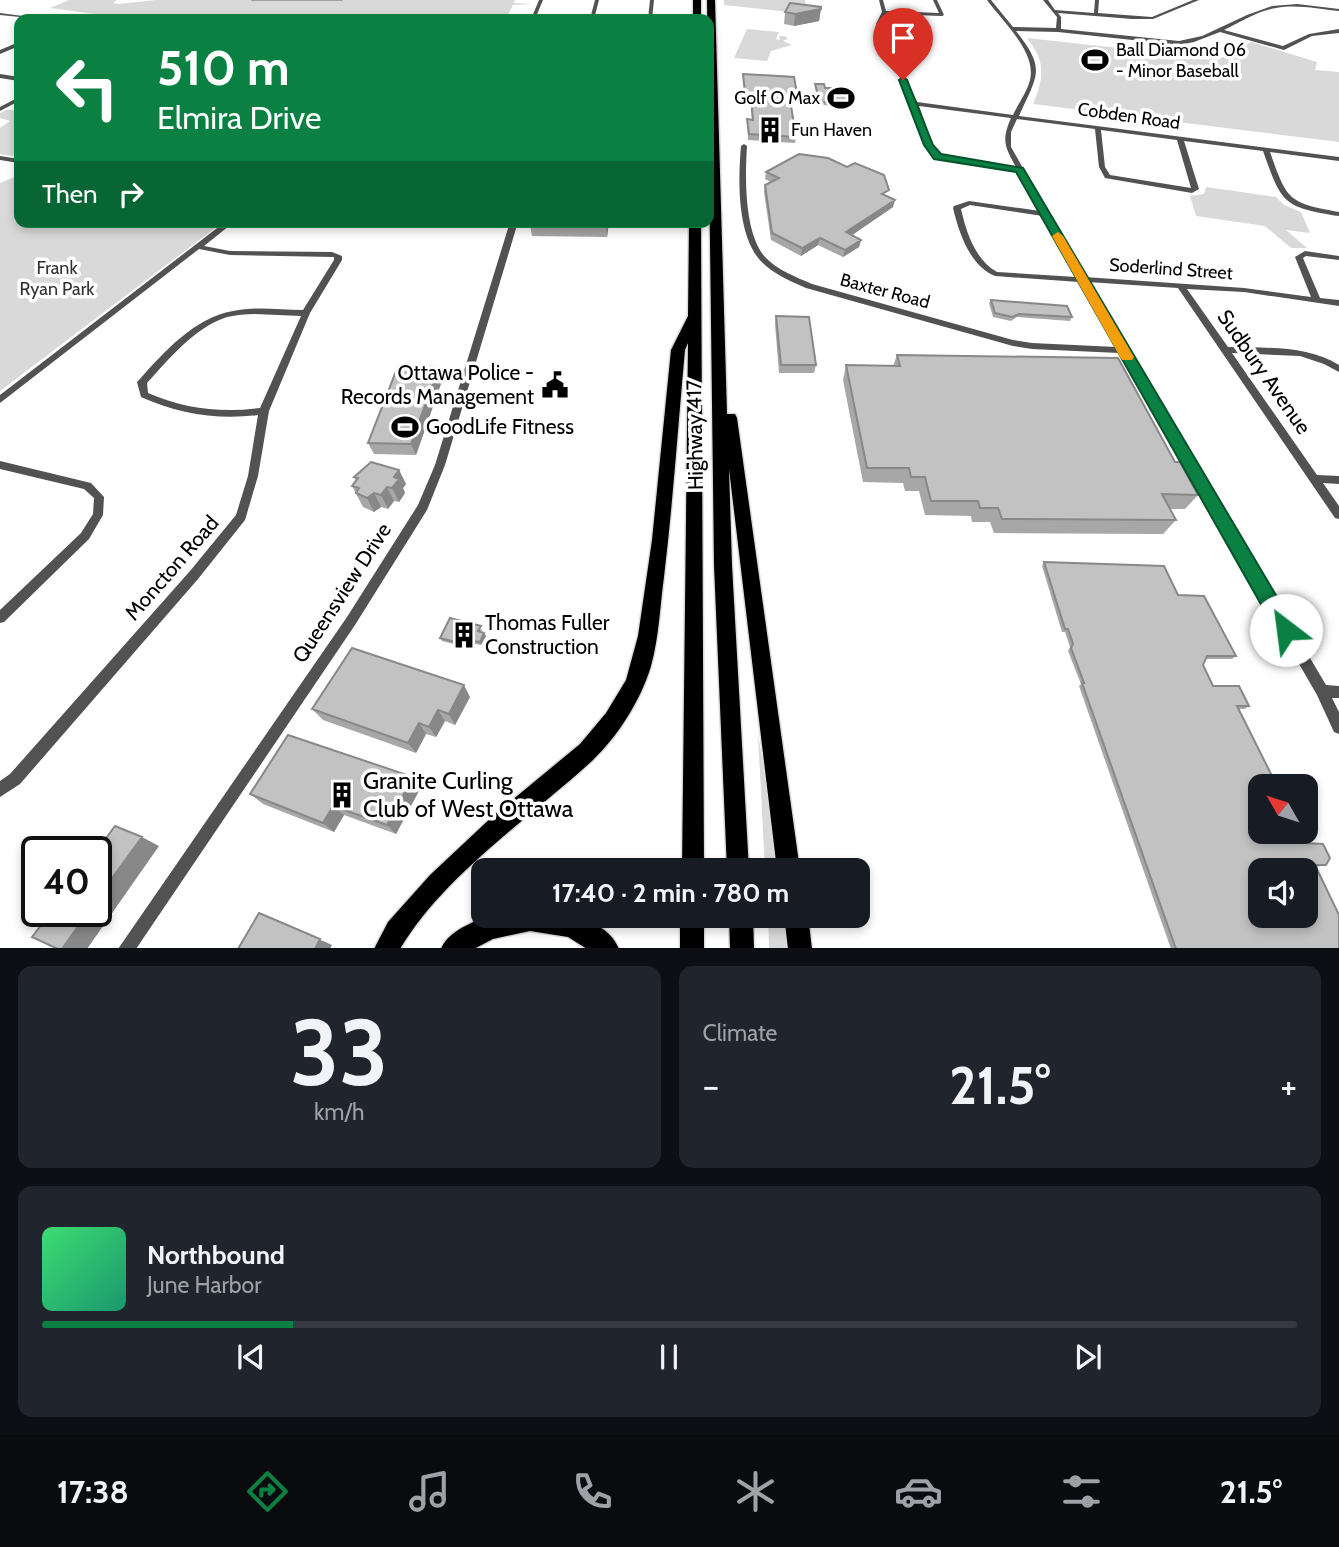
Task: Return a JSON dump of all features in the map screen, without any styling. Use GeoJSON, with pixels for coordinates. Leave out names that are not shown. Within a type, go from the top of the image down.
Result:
{"type":"FeatureCollection","features":[{"type":"Feature","properties":{"kind":"highway","name":"Highway 417"},"geometry":{"type":"LineString","coordinates":[[714,114],[723,565],[737,858]]}},
{"type":"Feature","properties":{"kind":"highway"},"geometry":{"type":"LineString","coordinates":[[693,858],[695,228]]}},
{"type":"Feature","properties":{"kind":"highway"},"geometry":{"type":"LineString","coordinates":[[386,948],[438,883],[510,816],[587,751],[613,720],[633,686],[641,666],[647,636],[660,540],[678,350],[695,315]]}},
{"type":"Feature","properties":{"kind":"highway"},"geometry":{"type":"LineString","coordinates":[[720,341],[787,858]]}},
{"type":"Feature","properties":{"kind":"highway"},"geometry":{"type":"LineString","coordinates":[[453,948],[466,938],[505,922],[547,920],[573,926],[607,948]]}},
{"type":"Feature","properties":{"kind":"highway"},"geometry":{"type":"LineString","coordinates":[[692,928],[692,948]]}},
{"type":"Feature","properties":{"kind":"highway"},"geometry":{"type":"LineString","coordinates":[[741,928],[742,948]]}},
{"type":"Feature","properties":{"kind":"highway"},"geometry":{"type":"LineString","coordinates":[[798,928],[800,948]]}},
{"type":"Feature","properties":{"kind":"street"},"geometry":{"type":"LineString","coordinates":[[881,0],[884,12],[879,24],[883,36],[915,104],[929,145],[938,157],[1020,170]]}},
{"type":"Feature","properties":{"kind":"street"},"geometry":{"type":"LineString","coordinates":[[884,12],[942,15],[935,0]]}},
{"type":"Feature","properties":{"kind":"street"},"geometry":{"type":"LineString","coordinates":[[989,0],[1029,51],[1033,63],[1033,80],[1006,139],[1020,170],[1322,691],[1339,727]]}},
{"type":"Feature","properties":{"kind":"street"},"geometry":{"type":"LineString","coordinates":[[1045,0],[1059,17],[1058,30]]}},
{"type":"Feature","properties":{"kind":"street"},"geometry":{"type":"LineString","coordinates":[[1096,14],[1097,0]]}},
{"type":"Feature","properties":{"kind":"street"},"geometry":{"type":"LineString","coordinates":[[1055,10],[1153,18],[1197,0]]}},
{"type":"Feature","properties":{"kind":"street"},"geometry":{"type":"LineString","coordinates":[[1322,0],[1331,9]]}},
{"type":"Feature","properties":{"kind":"street"},"geometry":{"type":"LineString","coordinates":[[1176,3],[1184,5]]}},
{"type":"Feature","properties":{"kind":"street"},"geometry":{"type":"LineString","coordinates":[[1012,29],[1058,30],[1179,43],[1199,41],[1271,7],[1339,10]]}},
{"type":"Feature","properties":{"kind":"street"},"geometry":{"type":"LineString","coordinates":[[1221,31],[1284,48],[1311,35],[1339,31]]}},
{"type":"Feature","properties":{"kind":"street","name":"Cobden Road"},"geometry":{"type":"LineString","coordinates":[[915,104],[1339,159]]}},
{"type":"Feature","properties":{"kind":"street"},"geometry":{"type":"LineString","coordinates":[[1098,128],[1102,167],[1107,177],[1192,191],[1195,189],[1194,181],[1180,139]]}},
{"type":"Feature","properties":{"kind":"street","name":"Baxter Road"},"geometry":{"type":"LineString","coordinates":[[744,146],[741,171],[748,235],[764,261],[788,277],[814,287],[1013,343],[1041,347],[1123,350]]}},
{"type":"Feature","properties":{"kind":"street"},"geometry":{"type":"LineString","coordinates":[[1266,150],[1282,194],[1308,209],[1339,214]]}},
{"type":"Feature","properties":{"kind":"street","name":"Soderlind Street"},"geometry":{"type":"LineString","coordinates":[[1045,214],[969,203],[957,208],[983,268],[1001,274],[1244,290],[1339,303]]}},
{"type":"Feature","properties":{"kind":"street"},"geometry":{"type":"LineString","coordinates":[[0,400],[223,228]]}},
{"type":"Feature","properties":{"kind":"street","name":"Queensview Drive"},"geometry":{"type":"LineString","coordinates":[[125,948],[351,621],[423,506],[440,465],[512,228]]}},
{"type":"Feature","properties":{"kind":"street","name":"Moncton Road"},"geometry":{"type":"LineString","coordinates":[[0,790],[15,779],[194,575],[241,517],[253,476],[264,411],[306,313],[338,256],[230,253],[199,247]]}},
{"type":"Feature","properties":{"kind":"street"},"geometry":{"type":"LineString","coordinates":[[1316,299],[1299,257],[1305,253],[1339,258]]}},
{"type":"Feature","properties":{"kind":"street","name":"Sudbury Avenue"},"geometry":{"type":"LineString","coordinates":[[1181,286],[1339,515]]}},
{"type":"Feature","properties":{"kind":"street"},"geometry":{"type":"LineString","coordinates":[[264,411],[235,415],[186,408],[144,395],[142,382],[205,324],[223,315],[245,312],[306,313]]}},
{"type":"Feature","properties":{"kind":"street"},"geometry":{"type":"LineString","coordinates":[[1226,350],[1307,354],[1330,362],[1339,369]]}},
{"type":"Feature","properties":{"kind":"street"},"geometry":{"type":"LineString","coordinates":[[0,465],[87,486],[99,497],[98,515],[85,536],[0,618]]}},
{"type":"Feature","properties":{"kind":"street"},"geometry":{"type":"LineString","coordinates":[[1315,479],[1339,480]]}},
{"type":"Feature","properties":{"kind":"street"},"geometry":{"type":"LineString","coordinates":[[1322,691],[1339,692]]}},
{"type":"Feature","properties":{"kind":"green space"},"geometry":{"type":"Polygon","coordinates":[[[69,0],[117,0],[113,3],[118,4],[156,0],[515,0],[514,3],[533,4],[513,5],[508,14],[95,14],[50,8],[69,0]]]}},
{"type":"Feature","properties":{"kind":"green space"},"geometry":{"type":"Polygon","coordinates":[[[724,0],[805,0],[807,14],[724,5],[724,0]]]}},
{"type":"Feature","properties":{"kind":"green space"},"geometry":{"type":"Polygon","coordinates":[[[747,29],[779,32],[776,39],[780,40],[779,36],[785,36],[788,39],[783,41],[792,45],[771,51],[767,61],[734,58],[747,29]]]}},
{"type":"Feature","properties":{"kind":"green space"},"geometry":{"type":"Polygon","coordinates":[[[1027,38],[1219,59],[1251,42],[1317,62],[1315,70],[1339,72],[1339,142],[1033,104],[1041,70],[1038,54],[1027,38]]]}},
{"type":"Feature","properties":{"kind":"green space"},"geometry":{"type":"Polygon","coordinates":[[[14,110],[14,156],[0,154],[0,128],[10,121],[0,118],[0,113],[14,110]]]}},
{"type":"Feature","properties":{"kind":"green space","name":"Frank Ryan Park"},"geometry":{"type":"Polygon","coordinates":[[[14,177],[14,228],[215,228],[0,391],[0,183],[14,177]]]}},
{"type":"Feature","properties":{"kind":"green space"},"geometry":{"type":"Polygon","coordinates":[[[1206,187],[1276,197],[1284,205],[1301,212],[1310,233],[1286,230],[1307,248],[1291,248],[1265,226],[1196,216],[1190,196],[1204,194],[1206,187]]]}},
{"type":"Feature","properties":{"kind":"green space"},"geometry":{"type":"Polygon","coordinates":[[[758,734],[779,858],[764,858],[758,734]]]}},
{"type":"Feature","properties":{"kind":"green space"},"geometry":{"type":"Polygon","coordinates":[[[768,928],[787,928],[790,948],[769,948],[768,928]]]}},
{"type":"Feature","properties":{"kind":"building"},"geometry":{"type":"Polygon","coordinates":[[[790,3],[821,9],[795,14],[785,12],[790,3]]]}},
{"type":"Feature","properties":{"kind":"building"},"geometry":{"type":"Polygon","coordinates":[[[743,74],[794,77],[797,93],[789,93],[796,137],[749,134],[747,119],[753,120],[752,109],[750,93],[745,93],[743,74]]]}},
{"type":"Feature","properties":{"kind":"building"},"geometry":{"type":"Polygon","coordinates":[[[815,84],[824,84],[825,88],[846,88],[851,103],[820,102],[815,84]]]}},
{"type":"Feature","properties":{"kind":"building"},"geometry":{"type":"Polygon","coordinates":[[[799,154],[828,158],[847,167],[855,163],[884,175],[889,190],[882,194],[895,200],[846,232],[861,240],[845,250],[820,238],[802,248],[772,233],[765,185],[779,178],[766,172],[799,154]]]}},
{"type":"Feature","properties":{"kind":"building"},"geometry":{"type":"Polygon","coordinates":[[[991,300],[1067,306],[1072,317],[1019,314],[1012,317],[995,313],[991,300]]]}},
{"type":"Feature","properties":{"kind":"building"},"geometry":{"type":"Polygon","coordinates":[[[776,316],[809,317],[816,365],[781,365],[776,316]]]}},
{"type":"Feature","properties":{"kind":"building"},"geometry":{"type":"Polygon","coordinates":[[[897,355],[1118,358],[1175,462],[1180,462],[1198,495],[1162,494],[1176,520],[1002,519],[998,508],[980,508],[978,501],[931,501],[925,477],[911,477],[909,468],[867,468],[846,365],[900,366],[897,355]]]}},
{"type":"Feature","properties":{"kind":"building","name":"GoodLife Fitness"},"geometry":{"type":"Polygon","coordinates":[[[398,366],[439,367],[411,444],[368,443],[398,366]]]}},
{"type":"Feature","properties":{"kind":"building"},"geometry":{"type":"Polygon","coordinates":[[[371,462],[399,470],[394,477],[399,479],[381,495],[374,493],[367,498],[356,493],[359,488],[352,486],[358,478],[354,477],[371,462]]]}},
{"type":"Feature","properties":{"kind":"building"},"geometry":{"type":"Polygon","coordinates":[[[1044,562],[1164,566],[1178,595],[1204,596],[1236,656],[1207,656],[1203,665],[1213,686],[1239,686],[1249,706],[1237,706],[1271,774],[1248,774],[1248,844],[1323,844],[1330,858],[1326,865],[1318,865],[1318,858],[1248,858],[1248,928],[1318,928],[1318,871],[1339,915],[1339,948],[1176,948],[1082,683],[1071,648],[1073,644],[1068,629],[1065,629],[1044,562]]]}},
{"type":"Feature","properties":{"kind":"building","name":"Thomas Fuller Construction"},"geometry":{"type":"Polygon","coordinates":[[[450,618],[481,626],[478,631],[484,633],[480,642],[473,641],[471,646],[440,638],[450,618]]]}},
{"type":"Feature","properties":{"kind":"building"},"geometry":{"type":"Polygon","coordinates":[[[352,648],[464,685],[449,714],[438,710],[429,727],[419,723],[408,743],[312,709],[352,648]]]}},
{"type":"Feature","properties":{"kind":"building","name":"Granite Curling Club of West Ottawa"},"geometry":{"type":"Polygon","coordinates":[[[288,735],[413,777],[387,825],[333,806],[323,823],[250,794],[288,735]]]}},
{"type":"Feature","properties":{"kind":"building"},"geometry":{"type":"Polygon","coordinates":[[[115,826],[142,837],[112,878],[112,836],[108,836],[115,826]]]}},
{"type":"Feature","properties":{"kind":"building"},"geometry":{"type":"Polygon","coordinates":[[[259,913],[320,939],[316,948],[239,948],[259,913]]]}},
{"type":"Feature","properties":{"kind":"building"},"geometry":{"type":"Polygon","coordinates":[[[40,927],[77,927],[63,948],[56,948],[32,937],[40,927]]]}},
{"type":"Feature","properties":{"kind":"waterway"},"geometry":{"type":"LineString","coordinates":[[252,0],[342,0]]}},
{"type":"Feature","properties":{"kind":"slow traffic"},"geometry":{"type":"LineString","coordinates":[[1058,236],[1127,357]]}},
{"type":"Feature","properties":{"kind":"place","name":"Ball Diamond 06 - Minor Baseball"},"geometry":{"type":"Point","coordinates":[1095,60]}},
{"type":"Feature","properties":{"kind":"place","name":"Golf O Max"},"geometry":{"type":"Point","coordinates":[841,98]}},
{"type":"Feature","properties":{"kind":"place","name":"Fun Haven"},"geometry":{"type":"Point","coordinates":[770,130]}},
{"type":"Feature","properties":{"kind":"place","name":"Ottawa Police - Records Management"},"geometry":{"type":"Point","coordinates":[555,385]}},
{"type":"Feature","properties":{"kind":"place","name":"GoodLife Fitness"},"geometry":{"type":"Point","coordinates":[405,427]}},
{"type":"Feature","properties":{"kind":"place","name":"Thomas Fuller Construction"},"geometry":{"type":"Point","coordinates":[464,635]}},
{"type":"Feature","properties":{"kind":"place","name":"Granite Curling Club of West Ottawa"},"geometry":{"type":"Point","coordinates":[342,795]}},
{"type":"Feature","properties":{"kind":"route"},"geometry":{"type":"LineString","coordinates":[[903,80],[915,104],[932,152],[938,157],[1020,170],[1286,630]]}}]}
